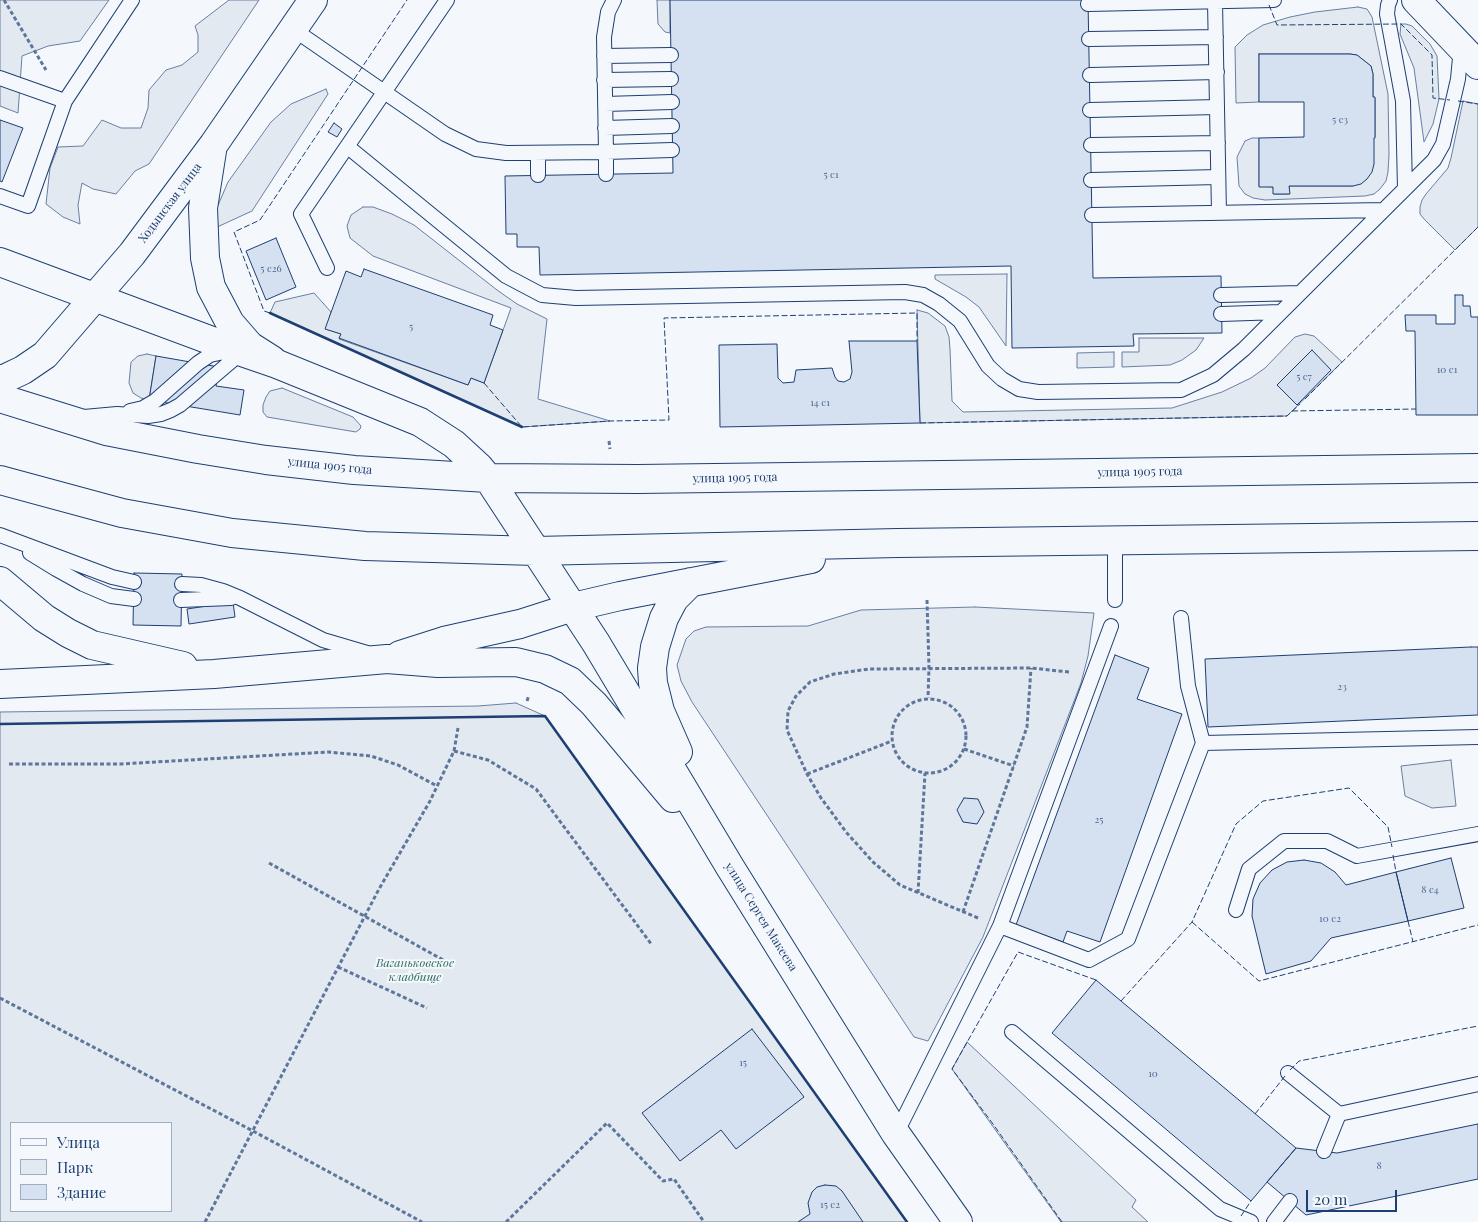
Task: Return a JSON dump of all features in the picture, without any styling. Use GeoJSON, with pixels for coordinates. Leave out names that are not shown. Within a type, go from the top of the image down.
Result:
{"type":"FeatureCollection","features":[{"type":"Feature","properties":{"kind":"main road","name":"Ходынская улица"},"geometry":{"type":"LineString","coordinates":[[0,379],[23,370],[45,355],[132,254],[214,144],[313,0]]}},
{"type":"Feature","properties":{"kind":"main road"},"geometry":{"type":"LineString","coordinates":[[1416,0],[1470,56]]}},
{"type":"Feature","properties":{"kind":"main road"},"geometry":{"type":"LineString","coordinates":[[214,144],[203,208],[205,258],[212,287],[230,323],[250,346],[277,364]]}},
{"type":"Feature","properties":{"kind":"main road"},"geometry":{"type":"LineString","coordinates":[[0,262],[277,364]]}},
{"type":"Feature","properties":{"kind":"main road","name":"улица Сергея Макеева"},"geometry":{"type":"LineString","coordinates":[[277,364],[420,422],[454,444],[488,478],[573,607],[730,867],[896,1134],[958,1222]]}},
{"type":"Feature","properties":{"kind":"main road","name":"улица 1905 года"},"geometry":{"type":"LineString","coordinates":[[0,398],[106,431],[198,449],[266,460],[354,470],[488,478],[638,479],[1478,468]]}},
{"type":"Feature","properties":{"kind":"main road"},"geometry":{"type":"LineString","coordinates":[[0,480],[122,513],[232,533],[365,546],[535,551],[1478,536]]}},
{"type":"Feature","properties":{"kind":"main road"},"geometry":{"type":"LineString","coordinates":[[387,659],[444,641],[520,624],[573,607],[620,596],[756,569],[898,544]]}},
{"type":"Feature","properties":{"kind":"main road"},"geometry":{"type":"LineString","coordinates":[[0,581],[44,618],[92,645],[214,674]]}},
{"type":"Feature","properties":{"kind":"main road"},"geometry":{"type":"LineString","coordinates":[[691,582],[674,599],[664,618],[655,647],[652,668],[653,683],[660,711],[730,867]]}},
{"type":"Feature","properties":{"kind":"main road"},"geometry":{"type":"LineString","coordinates":[[0,684],[214,674],[387,659],[438,663],[516,662],[546,670],[570,681],[594,704],[730,867]]}},
{"type":"Feature","properties":{"kind":"lane"},"geometry":{"type":"LineString","coordinates":[[0,196],[28,206],[65,101],[132,0]]}},
{"type":"Feature","properties":{"kind":"lane"},"geometry":{"type":"LineString","coordinates":[[327,268],[301,214],[447,0]]}},
{"type":"Feature","properties":{"kind":"lane"},"geometry":{"type":"LineString","coordinates":[[606,174],[604,37],[608,12],[614,0]]}},
{"type":"Feature","properties":{"kind":"lane"},"geometry":{"type":"LineString","coordinates":[[1088,4],[1274,0]]}},
{"type":"Feature","properties":{"kind":"lane"},"geometry":{"type":"LineString","coordinates":[[1390,0],[1387,14],[1403,101],[1405,189]]}},
{"type":"Feature","properties":{"kind":"lane"},"geometry":{"type":"LineString","coordinates":[[1215,2],[1219,213]]}},
{"type":"Feature","properties":{"kind":"lane"},"geometry":{"type":"LineString","coordinates":[[293,29],[445,134],[476,149],[506,153],[672,150]]}},
{"type":"Feature","properties":{"kind":"lane"},"geometry":{"type":"LineString","coordinates":[[1089,39],[1216,37]]}},
{"type":"Feature","properties":{"kind":"lane"},"geometry":{"type":"LineString","coordinates":[[604,56],[671,55]]}},
{"type":"Feature","properties":{"kind":"lane"},"geometry":{"type":"LineString","coordinates":[[348,147],[506,276],[542,295],[576,298],[905,292],[924,295],[940,304],[960,321],[988,366],[1002,379],[1019,388],[1038,392],[1182,390],[1213,375],[1244,349],[1434,160],[1443,144],[1458,79],[1470,56]]}},
{"type":"Feature","properties":{"kind":"lane"},"geometry":{"type":"LineString","coordinates":[[1090,75],[1217,72]]}},
{"type":"Feature","properties":{"kind":"lane"},"geometry":{"type":"LineString","coordinates":[[0,78],[65,101]]}},
{"type":"Feature","properties":{"kind":"lane"},"geometry":{"type":"LineString","coordinates":[[604,80],[671,79]]}},
{"type":"Feature","properties":{"kind":"lane"},"geometry":{"type":"LineString","coordinates":[[605,104],[672,102]]}},
{"type":"Feature","properties":{"kind":"lane"},"geometry":{"type":"LineString","coordinates":[[1090,110],[1217,107]]}},
{"type":"Feature","properties":{"kind":"lane"},"geometry":{"type":"LineString","coordinates":[[605,128],[672,126]]}},
{"type":"Feature","properties":{"kind":"lane"},"geometry":{"type":"LineString","coordinates":[[1091,145],[1218,143]]}},
{"type":"Feature","properties":{"kind":"lane"},"geometry":{"type":"LineString","coordinates":[[538,153],[538,175]]}},
{"type":"Feature","properties":{"kind":"lane"},"geometry":{"type":"LineString","coordinates":[[1091,180],[1218,178]]}},
{"type":"Feature","properties":{"kind":"lane"},"geometry":{"type":"LineString","coordinates":[[1092,215],[1383,210]]}},
{"type":"Feature","properties":{"kind":"lane"},"geometry":{"type":"LineString","coordinates":[[1221,295],[1300,293]]}},
{"type":"Feature","properties":{"kind":"lane"},"geometry":{"type":"LineString","coordinates":[[1221,314],[1280,312]]}},
{"type":"Feature","properties":{"kind":"lane"},"geometry":{"type":"LineString","coordinates":[[63,419],[117,414],[143,408],[155,401],[198,363],[210,356],[226,351],[242,352]]}},
{"type":"Feature","properties":{"kind":"lane"},"geometry":{"type":"LineString","coordinates":[[117,414],[148,416],[172,410],[242,352]]}},
{"type":"Feature","properties":{"kind":"lane"},"geometry":{"type":"LineString","coordinates":[[0,535],[112,577],[134,582]]}},
{"type":"Feature","properties":{"kind":"lane"},"geometry":{"type":"LineString","coordinates":[[13,541],[82,584],[111,596],[134,600]]}},
{"type":"Feature","properties":{"kind":"lane"},"geometry":{"type":"LineString","coordinates":[[1115,542],[1115,600]]}},
{"type":"Feature","properties":{"kind":"lane"},"geometry":{"type":"LineString","coordinates":[[182,584],[200,586],[240,598],[323,640],[387,659]]}},
{"type":"Feature","properties":{"kind":"lane"},"geometry":{"type":"LineString","coordinates":[[181,600],[240,598]]}},
{"type":"Feature","properties":{"kind":"lane"},"geometry":{"type":"LineString","coordinates":[[1000,926],[1090,960],[1128,939],[1204,743],[1188,686],[1181,618]]}},
{"type":"Feature","properties":{"kind":"lane"},"geometry":{"type":"LineString","coordinates":[[896,1134],[1000,926],[1111,626]]}},
{"type":"Feature","properties":{"kind":"lane"},"geometry":{"type":"LineString","coordinates":[[1204,743],[1478,737]]}},
{"type":"Feature","properties":{"kind":"lane"},"geometry":{"type":"LineString","coordinates":[[1236,910],[1249,869],[1284,840],[1327,841],[1357,856],[1478,834]]}},
{"type":"Feature","properties":{"kind":"lane"},"geometry":{"type":"LineString","coordinates":[[1012,1032],[1220,1209],[1251,1222]]}},
{"type":"Feature","properties":{"kind":"lane"},"geometry":{"type":"LineString","coordinates":[[1288,1073],[1339,1114]]}},
{"type":"Feature","properties":{"kind":"lane"},"geometry":{"type":"LineString","coordinates":[[1339,1114],[1478,1084]]}},
{"type":"Feature","properties":{"kind":"lane"},"geometry":{"type":"LineString","coordinates":[[1324,1151],[1339,1114]]}},
{"type":"Feature","properties":{"kind":"lane"},"geometry":{"type":"LineString","coordinates":[[1274,1222],[1290,1201]]}},
{"type":"Feature","properties":{"kind":"path"},"geometry":{"type":"LineString","coordinates":[[4,0],[65,101]]}},
{"type":"Feature","properties":{"kind":"path"},"geometry":{"type":"LineString","coordinates":[[609,442],[610,450]]}},
{"type":"Feature","properties":{"kind":"path"},"geometry":{"type":"LineString","coordinates":[[927,600],[928,698]]}},
{"type":"Feature","properties":{"kind":"path"},"geometry":{"type":"LineString","coordinates":[[1000,926],[900,885],[873,862],[846,832],[821,798],[807,774],[787,730],[788,711],[796,696],[810,682],[834,674],[869,669],[929,667],[1031,668],[1093,674]]}},
{"type":"Feature","properties":{"kind":"path"},"geometry":{"type":"LineString","coordinates":[[963,912],[1027,728],[1031,668]]}},
{"type":"Feature","properties":{"kind":"path"},"geometry":{"type":"LineString","coordinates":[[928,698],[940,700],[951,705],[960,714],[965,725],[967,737],[964,749],[958,760],[948,768],[937,772],[925,773],[913,770],[903,762],[896,752],[892,741],[893,728],[897,717],[905,707],[916,701],[928,698]]}},
{"type":"Feature","properties":{"kind":"path"},"geometry":{"type":"LineString","coordinates":[[205,1222],[338,967],[430,802],[454,750],[458,728]]}},
{"type":"Feature","properties":{"kind":"path"},"geometry":{"type":"LineString","coordinates":[[807,774],[892,741]]}},
{"type":"Feature","properties":{"kind":"path"},"geometry":{"type":"LineString","coordinates":[[964,749],[1014,766]]}},
{"type":"Feature","properties":{"kind":"path"},"geometry":{"type":"LineString","coordinates":[[454,750],[488,760],[536,789],[652,945]]}},
{"type":"Feature","properties":{"kind":"path"},"geometry":{"type":"LineString","coordinates":[[9,764],[121,764],[328,752],[371,756],[398,765],[437,786]]}},
{"type":"Feature","properties":{"kind":"path"},"geometry":{"type":"LineString","coordinates":[[918,893],[925,773]]}},
{"type":"Feature","properties":{"kind":"path"},"geometry":{"type":"LineString","coordinates":[[268,862],[445,961]]}},
{"type":"Feature","properties":{"kind":"path"},"geometry":{"type":"LineString","coordinates":[[338,967],[427,1008]]}},
{"type":"Feature","properties":{"kind":"path"},"geometry":{"type":"LineString","coordinates":[[0,998],[422,1222]]}},
{"type":"Feature","properties":{"kind":"path"},"geometry":{"type":"LineString","coordinates":[[506,1222],[608,1123],[663,1181],[674,1179],[702,1221]]}},
{"type":"Feature","properties":{"kind":"green space"},"geometry":{"type":"Polygon","coordinates":[[[0,0],[109,0],[80,41],[48,46],[22,56],[18,113],[0,106],[0,0]]]}},
{"type":"Feature","properties":{"kind":"green space"},"geometry":{"type":"Polygon","coordinates":[[[229,0],[259,0],[149,164],[135,171],[116,194],[93,189],[82,183],[78,205],[80,224],[63,217],[46,204],[50,168],[58,147],[83,146],[102,120],[121,128],[141,128],[148,108],[149,90],[166,70],[182,65],[198,52],[198,35],[195,26],[229,0]]]}},
{"type":"Feature","properties":{"kind":"green space"},"geometry":{"type":"Polygon","coordinates":[[[657,0],[670,0],[670,33],[665,32],[658,24],[657,0]]]}},
{"type":"Feature","properties":{"kind":"green space"},"geometry":{"type":"Polygon","coordinates":[[[1358,7],[1367,9],[1372,17],[1388,94],[1389,155],[1386,181],[1374,194],[1365,196],[1265,200],[1253,198],[1245,194],[1239,186],[1237,157],[1245,141],[1252,138],[1259,138],[1259,186],[1273,187],[1274,194],[1289,194],[1289,186],[1353,186],[1375,137],[1375,98],[1373,97],[1371,66],[1357,55],[1350,54],[1259,54],[1259,102],[1236,103],[1235,47],[1247,35],[1263,25],[1315,12],[1358,7]]]}},
{"type":"Feature","properties":{"kind":"green space"},"geometry":{"type":"Polygon","coordinates":[[[1401,24],[1412,26],[1430,44],[1437,56],[1439,99],[1433,124],[1424,142],[1414,68],[1400,34],[1401,24]]]}},
{"type":"Feature","properties":{"kind":"green space"},"geometry":{"type":"Polygon","coordinates":[[[326,89],[328,94],[252,211],[215,228],[216,210],[228,182],[271,122],[291,104],[326,89]]]}},
{"type":"Feature","properties":{"kind":"green space"},"geometry":{"type":"Polygon","coordinates":[[[1463,101],[1478,104],[1478,227],[1455,250],[1424,219],[1420,214],[1420,207],[1426,194],[1448,168],[1463,101]]]}},
{"type":"Feature","properties":{"kind":"green space"},"geometry":{"type":"Polygon","coordinates":[[[363,207],[373,207],[414,225],[497,290],[517,304],[547,319],[538,399],[610,421],[522,427],[270,313],[275,302],[314,293],[331,312],[326,329],[341,334],[339,339],[468,385],[471,378],[484,383],[511,308],[373,256],[350,238],[347,226],[351,215],[363,207]]]}},
{"type":"Feature","properties":{"kind":"green space"},"geometry":{"type":"Polygon","coordinates":[[[1007,274],[1006,346],[979,307],[935,279],[935,275],[1007,274]]]}},
{"type":"Feature","properties":{"kind":"green space"},"geometry":{"type":"Polygon","coordinates":[[[917,310],[928,313],[945,326],[949,337],[952,401],[963,412],[1172,408],[1222,392],[1251,378],[1265,368],[1295,337],[1305,334],[1314,336],[1342,362],[1287,416],[920,423],[917,310]]]}},
{"type":"Feature","properties":{"kind":"green space"},"geometry":{"type":"Polygon","coordinates":[[[1139,338],[1204,338],[1196,350],[1182,360],[1170,365],[1122,367],[1122,352],[1139,352],[1139,338]]]}},
{"type":"Feature","properties":{"kind":"green space"},"geometry":{"type":"Polygon","coordinates":[[[1114,352],[1114,367],[1077,368],[1077,353],[1114,352]]]}},
{"type":"Feature","properties":{"kind":"green space"},"geometry":{"type":"Polygon","coordinates":[[[147,354],[156,356],[149,400],[133,393],[129,383],[131,362],[138,356],[147,354]]]}},
{"type":"Feature","properties":{"kind":"green space"},"geometry":{"type":"Polygon","coordinates":[[[282,388],[353,417],[361,426],[360,429],[356,432],[267,417],[263,412],[266,397],[270,391],[282,388]]]}},
{"type":"Feature","properties":{"kind":"green space"},"geometry":{"type":"Polygon","coordinates":[[[975,607],[1094,613],[1088,656],[1081,683],[983,937],[928,1041],[914,1037],[692,702],[681,681],[677,665],[686,639],[694,631],[706,627],[808,626],[861,610],[975,607]]]}},
{"type":"Feature","properties":{"kind":"green space","name":"Ваганьковское кладбище"},"geometry":{"type":"Polygon","coordinates":[[[516,703],[545,716],[907,1222],[0,1222],[0,712],[478,706],[516,703]]]}},
{"type":"Feature","properties":{"kind":"green space"},"geometry":{"type":"Polygon","coordinates":[[[1451,760],[1456,806],[1432,808],[1405,796],[1401,766],[1451,760]]]}},
{"type":"Feature","properties":{"kind":"green space"},"geometry":{"type":"Polygon","coordinates":[[[967,1042],[1136,1200],[1132,1207],[1148,1222],[1061,1222],[952,1069],[967,1042]]]}},
{"type":"Feature","properties":{"kind":"building"},"geometry":{"type":"Polygon","coordinates":[[[670,0],[1088,0],[1093,278],[1221,276],[1222,333],[1133,334],[1134,346],[1012,348],[1011,266],[540,275],[539,247],[517,247],[517,234],[506,234],[505,176],[673,173],[670,0]]]}},
{"type":"Feature","properties":{"kind":"building"},"geometry":{"type":"Polygon","coordinates":[[[1259,54],[1350,54],[1357,55],[1371,66],[1373,97],[1375,97],[1374,164],[1372,172],[1361,184],[1353,186],[1289,186],[1290,194],[1273,194],[1273,187],[1259,187],[1259,138],[1304,137],[1304,102],[1259,102],[1259,54]]]}},
{"type":"Feature","properties":{"kind":"building"},"geometry":{"type":"Polygon","coordinates":[[[0,120],[23,128],[2,182],[0,181],[0,120]]]}},
{"type":"Feature","properties":{"kind":"building"},"geometry":{"type":"Polygon","coordinates":[[[334,123],[342,129],[337,137],[328,132],[334,123]]]}},
{"type":"Feature","properties":{"kind":"building"},"geometry":{"type":"Polygon","coordinates":[[[276,238],[296,287],[266,300],[246,251],[276,238]]]}},
{"type":"Feature","properties":{"kind":"building"},"geometry":{"type":"Polygon","coordinates":[[[364,269],[493,315],[490,325],[503,330],[484,383],[471,378],[468,385],[339,338],[341,334],[325,329],[346,271],[361,277],[364,269]]]}},
{"type":"Feature","properties":{"kind":"building"},"geometry":{"type":"Polygon","coordinates":[[[1455,295],[1463,295],[1463,306],[1470,306],[1471,317],[1478,317],[1478,415],[1416,415],[1415,331],[1406,331],[1405,315],[1436,315],[1436,324],[1455,324],[1455,295]]]}},
{"type":"Feature","properties":{"kind":"building"},"geometry":{"type":"Polygon","coordinates":[[[849,341],[917,341],[920,423],[720,427],[719,345],[777,344],[778,378],[783,383],[794,382],[796,370],[832,368],[838,381],[844,382],[850,379],[852,372],[849,341]]]}},
{"type":"Feature","properties":{"kind":"building"},"geometry":{"type":"Polygon","coordinates":[[[1312,350],[1331,370],[1297,405],[1277,385],[1312,350]]]}},
{"type":"Feature","properties":{"kind":"building"},"geometry":{"type":"Polygon","coordinates":[[[156,356],[219,367],[216,386],[244,390],[240,415],[149,400],[156,356]]]}},
{"type":"Feature","properties":{"kind":"building"},"geometry":{"type":"Polygon","coordinates":[[[134,573],[182,574],[181,626],[133,625],[134,573]]]}},
{"type":"Feature","properties":{"kind":"building"},"geometry":{"type":"Polygon","coordinates":[[[233,602],[235,617],[189,624],[187,609],[233,602]]]}},
{"type":"Feature","properties":{"kind":"building"},"geometry":{"type":"Polygon","coordinates":[[[1478,647],[1478,715],[1208,727],[1205,659],[1478,647]]]}},
{"type":"Feature","properties":{"kind":"building"},"geometry":{"type":"Polygon","coordinates":[[[1115,655],[1149,668],[1137,699],[1182,714],[1100,942],[1067,931],[1063,942],[1016,925],[1115,655]]]}},
{"type":"Feature","properties":{"kind":"building"},"geometry":{"type":"Polygon","coordinates":[[[964,798],[978,799],[984,812],[977,824],[963,822],[957,810],[964,798]]]}},
{"type":"Feature","properties":{"kind":"building"},"geometry":{"type":"Polygon","coordinates":[[[1451,858],[1464,908],[1408,921],[1396,872],[1451,858]]]}},
{"type":"Feature","properties":{"kind":"building"},"geometry":{"type":"Polygon","coordinates":[[[1304,860],[1321,863],[1335,872],[1346,885],[1396,872],[1408,921],[1331,938],[1311,961],[1266,974],[1252,916],[1253,899],[1260,883],[1272,870],[1287,862],[1304,860]]]}},
{"type":"Feature","properties":{"kind":"building"},"geometry":{"type":"Polygon","coordinates":[[[1096,980],[1296,1148],[1251,1201],[1052,1033],[1096,980]]]}},
{"type":"Feature","properties":{"kind":"building"},"geometry":{"type":"Polygon","coordinates":[[[752,1029],[804,1097],[736,1149],[721,1130],[680,1161],[642,1113],[752,1029]]]}},
{"type":"Feature","properties":{"kind":"building"},"geometry":{"type":"Polygon","coordinates":[[[1478,1124],[1478,1179],[1306,1215],[1267,1182],[1296,1148],[1337,1153],[1478,1124]]]}},
{"type":"Feature","properties":{"kind":"building"},"geometry":{"type":"Polygon","coordinates":[[[825,1185],[836,1186],[842,1191],[863,1222],[798,1222],[810,1214],[808,1203],[812,1192],[817,1187],[825,1185]]]}},
{"type":"Feature","properties":{"kind":"fence"},"geometry":{"type":"LineString","coordinates":[[270,313],[264,311],[234,232],[260,220],[407,0]]}},
{"type":"Feature","properties":{"kind":"fence"},"geometry":{"type":"LineString","coordinates":[[1269,5],[1277,25],[1401,24],[1432,55],[1433,98],[1450,100]]}},
{"type":"Feature","properties":{"kind":"fence"},"geometry":{"type":"LineString","coordinates":[[1458,101],[1478,104]]}},
{"type":"Feature","properties":{"kind":"fence"},"geometry":{"type":"LineString","coordinates":[[1305,399],[1478,227]]}},
{"type":"Feature","properties":{"kind":"fence"},"geometry":{"type":"LineString","coordinates":[[484,383],[522,427],[610,421],[669,420],[664,318],[917,313],[917,341]]}},
{"type":"Feature","properties":{"kind":"fence"},"geometry":{"type":"LineString","coordinates":[[920,423],[1287,416],[1300,404]]}},
{"type":"Feature","properties":{"kind":"fence"},"geometry":{"type":"LineString","coordinates":[[1292,411],[1416,409]]}},
{"type":"Feature","properties":{"kind":"fence"},"geometry":{"type":"LineString","coordinates":[[1121,1001],[1192,922],[1236,824],[1263,801],[1349,788],[1388,827],[1392,847]]}},
{"type":"Feature","properties":{"kind":"fence"},"geometry":{"type":"LineString","coordinates":[[1393,855],[1396,872]]}},
{"type":"Feature","properties":{"kind":"fence"},"geometry":{"type":"LineString","coordinates":[[1408,921],[1413,942]]}},
{"type":"Feature","properties":{"kind":"fence"},"geometry":{"type":"LineString","coordinates":[[1192,922],[1259,981],[1478,925]]}},
{"type":"Feature","properties":{"kind":"fence"},"geometry":{"type":"LineString","coordinates":[[1062,1222],[952,1069],[1018,952],[1096,980]]}},
{"type":"Feature","properties":{"kind":"fence"},"geometry":{"type":"LineString","coordinates":[[1290,1070],[1299,1061],[1478,1026]]}},
{"type":"Feature","properties":{"kind":"fence"},"geometry":{"type":"LineString","coordinates":[[1255,1114],[1285,1076]]}},
{"type":"Feature","properties":{"kind":"fence"},"geometry":{"type":"LineString","coordinates":[[1241,1216],[1251,1201]]}},
{"type":"Feature","properties":{"kind":"wall"},"geometry":{"type":"LineString","coordinates":[[270,313],[522,427]]}},
{"type":"Feature","properties":{"kind":"wall"},"geometry":{"type":"LineString","coordinates":[[0,724],[545,716],[907,1222]]}}]}
